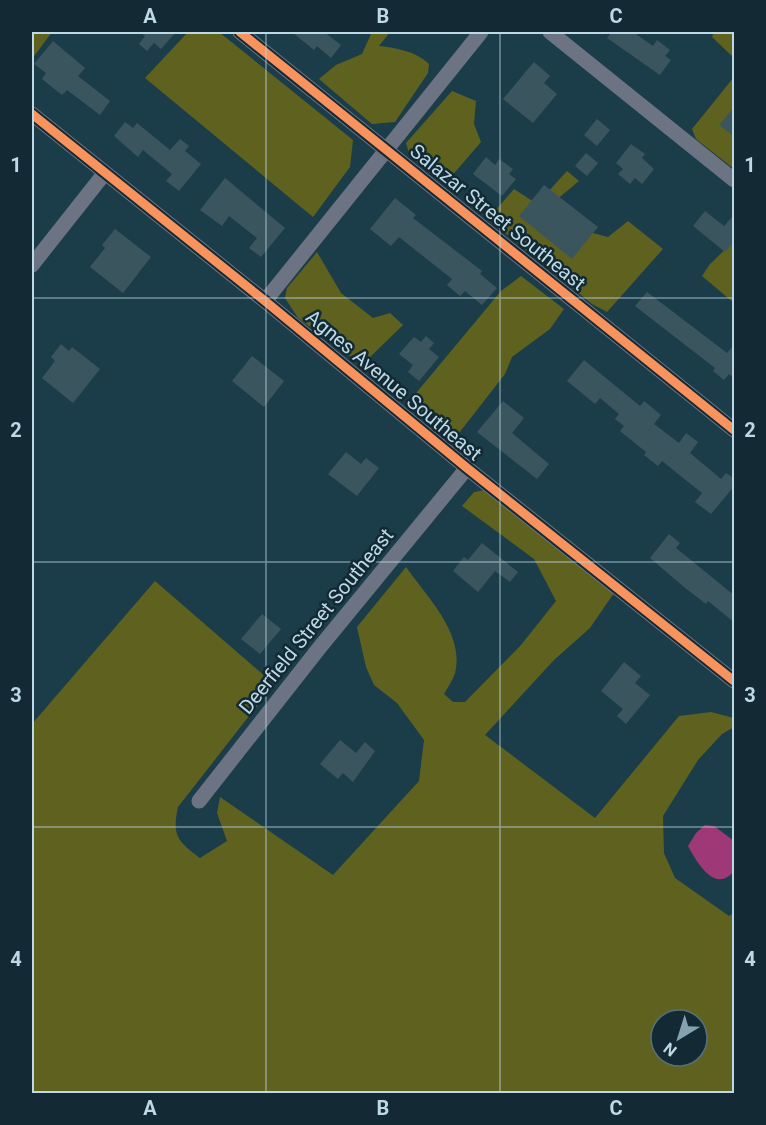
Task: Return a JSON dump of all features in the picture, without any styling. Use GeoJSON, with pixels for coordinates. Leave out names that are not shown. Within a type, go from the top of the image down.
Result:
{"type":"FeatureCollection","features":[{"type":"Feature","properties":{"kind":"street","name":"Salazar Street Southeast"},"geometry":{"type":"LineString","coordinates":[[240,32],[735,430]]}},
{"type":"Feature","properties":{"kind":"street"},"geometry":{"type":"LineString","coordinates":[[265,301],[385,148],[481,32]]}},
{"type":"Feature","properties":{"kind":"street"},"geometry":{"type":"LineString","coordinates":[[550,32],[735,180]]}},
{"type":"Feature","properties":{"kind":"street","name":"Agnes Avenue Southeast"},"geometry":{"type":"LineString","coordinates":[[32,114],[265,301],[466,468],[735,681]]}},
{"type":"Feature","properties":{"kind":"street"},"geometry":{"type":"LineString","coordinates":[[32,265],[104,174]]}},
{"type":"Feature","properties":{"kind":"street","name":"Deerfield Street Southeast"},"geometry":{"type":"LineString","coordinates":[[199,801],[320,647],[466,468]]}},
{"type":"Feature","properties":{"kind":"shaded area"},"geometry":{"type":"Polygon","coordinates":[[[32,32],[52,32],[32,59],[32,32]]]}},
{"type":"Feature","properties":{"kind":"shaded area"},"geometry":{"type":"Polygon","coordinates":[[[188,32],[219,32],[353,140],[350,167],[313,217],[145,78],[188,32]]]}},
{"type":"Feature","properties":{"kind":"shaded area"},"geometry":{"type":"Polygon","coordinates":[[[368,32],[390,32],[379,46],[412,53],[429,64],[428,73],[395,122],[372,124],[319,79],[336,65],[362,54],[371,34],[368,32]]]}},
{"type":"Feature","properties":{"kind":"shaded area"},"geometry":{"type":"Polygon","coordinates":[[[714,32],[734,32],[734,58],[712,37],[714,32]]]}},
{"type":"Feature","properties":{"kind":"shaded area"},"geometry":{"type":"Polygon","coordinates":[[[734,77],[734,169],[696,139],[692,129],[734,77]]]}},
{"type":"Feature","properties":{"kind":"shaded area"},"geometry":{"type":"Polygon","coordinates":[[[452,91],[476,101],[474,124],[481,142],[444,185],[410,156],[406,143],[452,91]]]}},
{"type":"Feature","properties":{"kind":"shaded area"},"geometry":{"type":"Polygon","coordinates":[[[567,171],[579,181],[549,206],[562,225],[608,237],[628,221],[663,249],[607,312],[592,304],[488,219],[514,189],[537,204],[567,171]]]}},
{"type":"Feature","properties":{"kind":"shaded area"},"geometry":{"type":"Polygon","coordinates":[[[734,241],[734,303],[702,276],[710,264],[734,241]]]}},
{"type":"Feature","properties":{"kind":"shaded area"},"geometry":{"type":"Polygon","coordinates":[[[317,252],[341,293],[373,318],[390,313],[403,325],[362,365],[298,318],[285,298],[287,288],[317,252]]]}},
{"type":"Feature","properties":{"kind":"shaded area"},"geometry":{"type":"Polygon","coordinates":[[[521,276],[564,309],[550,329],[512,357],[505,374],[452,442],[407,404],[501,291],[521,276]]]}},
{"type":"Feature","properties":{"kind":"shaded area"},"geometry":{"type":"Polygon","coordinates":[[[485,490],[614,593],[590,628],[554,660],[485,735],[595,818],[679,716],[711,712],[734,718],[734,727],[722,734],[698,760],[663,816],[664,853],[675,878],[729,916],[734,913],[734,1093],[32,1094],[32,724],[155,581],[274,684],[178,807],[176,831],[181,842],[200,858],[227,841],[217,813],[220,797],[333,875],[419,781],[424,740],[397,703],[374,685],[366,667],[357,627],[406,567],[442,617],[455,644],[457,658],[455,673],[444,694],[453,702],[465,702],[521,645],[556,601],[534,559],[462,506],[474,492],[485,490]]]}},
{"type":"Feature","properties":{"kind":"shaded area"},"geometry":{"type":"Polygon","coordinates":[[[705,825],[714,826],[734,841],[734,871],[727,877],[713,878],[696,860],[688,846],[696,833],[705,825]]]}},
{"type":"Feature","properties":{"kind":"building"},"geometry":{"type":"Polygon","coordinates":[[[140,32],[176,32],[161,49],[154,43],[147,51],[139,44],[145,36],[140,32]]]}},
{"type":"Feature","properties":{"kind":"building"},"geometry":{"type":"Polygon","coordinates":[[[292,32],[324,32],[341,45],[331,58],[317,46],[314,50],[292,32]]]}},
{"type":"Feature","properties":{"kind":"building"},"geometry":{"type":"Polygon","coordinates":[[[612,32],[633,32],[653,46],[657,40],[670,50],[665,56],[671,60],[660,75],[607,38],[612,32]]]}},
{"type":"Feature","properties":{"kind":"building"},"geometry":{"type":"Polygon","coordinates":[[[53,41],[85,68],[78,76],[110,101],[100,115],[67,90],[62,95],[42,79],[46,73],[34,64],[53,41]]]}},
{"type":"Feature","properties":{"kind":"building"},"geometry":{"type":"Polygon","coordinates":[[[534,62],[550,76],[544,83],[557,94],[533,123],[503,99],[534,62]]]}},
{"type":"Feature","properties":{"kind":"building"},"geometry":{"type":"Polygon","coordinates":[[[735,106],[735,137],[719,125],[735,106]]]}},
{"type":"Feature","properties":{"kind":"building"},"geometry":{"type":"Polygon","coordinates":[[[597,119],[610,130],[597,146],[584,135],[597,119]]]}},
{"type":"Feature","properties":{"kind":"building"},"geometry":{"type":"Polygon","coordinates":[[[125,122],[133,128],[137,123],[170,150],[180,139],[189,146],[185,151],[201,164],[179,191],[166,181],[172,174],[143,150],[138,157],[114,136],[125,122]]]}},
{"type":"Feature","properties":{"kind":"building"},"geometry":{"type":"Polygon","coordinates":[[[631,144],[645,154],[642,158],[654,169],[642,184],[635,178],[630,184],[618,174],[623,169],[616,163],[631,144]]]}},
{"type":"Feature","properties":{"kind":"building"},"geometry":{"type":"Polygon","coordinates":[[[586,153],[598,163],[587,176],[575,166],[586,153]]]}},
{"type":"Feature","properties":{"kind":"building"},"geometry":{"type":"Polygon","coordinates":[[[486,157],[495,165],[499,159],[513,169],[509,174],[516,179],[502,196],[473,174],[486,157]]]}},
{"type":"Feature","properties":{"kind":"building"},"geometry":{"type":"Polygon","coordinates":[[[225,178],[285,228],[261,257],[249,248],[257,238],[229,216],[222,226],[200,210],[225,178]]]}},
{"type":"Feature","properties":{"kind":"building"},"geometry":{"type":"Polygon","coordinates":[[[544,185],[598,227],[572,259],[519,216],[544,185]]]}},
{"type":"Feature","properties":{"kind":"building"},"geometry":{"type":"Polygon","coordinates":[[[395,198],[416,215],[413,218],[482,271],[480,274],[497,288],[482,305],[465,291],[460,296],[447,285],[452,279],[399,237],[391,246],[370,229],[395,198]]]}},
{"type":"Feature","properties":{"kind":"building"},"geometry":{"type":"Polygon","coordinates":[[[705,211],[724,226],[735,214],[735,241],[725,252],[693,226],[705,211]]]}},
{"type":"Feature","properties":{"kind":"building"},"geometry":{"type":"Polygon","coordinates":[[[115,229],[151,257],[123,293],[90,267],[105,248],[102,245],[115,229]]]}},
{"type":"Feature","properties":{"kind":"building"},"geometry":{"type":"Polygon","coordinates":[[[647,292],[727,353],[735,344],[735,379],[729,374],[724,380],[713,371],[715,368],[635,306],[647,292]]]}},
{"type":"Feature","properties":{"kind":"building"},"geometry":{"type":"Polygon","coordinates":[[[426,336],[434,343],[429,349],[439,357],[419,381],[408,372],[413,365],[399,354],[414,337],[421,342],[426,336]]]}},
{"type":"Feature","properties":{"kind":"building"},"geometry":{"type":"Polygon","coordinates":[[[61,344],[69,351],[72,347],[100,369],[73,403],[42,378],[55,361],[51,357],[61,344]]]}},
{"type":"Feature","properties":{"kind":"building"},"geometry":{"type":"Polygon","coordinates":[[[252,356],[284,381],[264,407],[232,381],[252,356]]]}},
{"type":"Feature","properties":{"kind":"building"},"geometry":{"type":"Polygon","coordinates":[[[584,360],[640,406],[644,401],[661,415],[654,424],[679,443],[686,433],[698,442],[690,453],[721,479],[726,473],[735,479],[735,485],[711,514],[695,502],[702,493],[662,461],[658,466],[644,455],[646,452],[620,431],[624,426],[615,419],[619,414],[600,398],[595,404],[567,381],[584,360]]]}},
{"type":"Feature","properties":{"kind":"building"},"geometry":{"type":"Polygon","coordinates":[[[503,401],[524,418],[512,433],[549,464],[537,479],[477,432],[503,401]]]}},
{"type":"Feature","properties":{"kind":"building"},"geometry":{"type":"Polygon","coordinates":[[[346,452],[361,464],[366,458],[379,468],[357,496],[328,474],[346,452]]]}},
{"type":"Feature","properties":{"kind":"building"},"geometry":{"type":"Polygon","coordinates":[[[669,534],[680,543],[676,548],[735,596],[735,623],[708,601],[706,604],[650,558],[669,534]]]}},
{"type":"Feature","properties":{"kind":"building"},"geometry":{"type":"Polygon","coordinates":[[[482,543],[518,572],[510,582],[495,571],[478,592],[453,571],[464,557],[468,560],[482,543]]]}},
{"type":"Feature","properties":{"kind":"building"},"geometry":{"type":"Polygon","coordinates":[[[262,614],[281,629],[260,654],[241,639],[262,614]]]}},
{"type":"Feature","properties":{"kind":"building"},"geometry":{"type":"Polygon","coordinates":[[[624,662],[641,676],[635,683],[650,695],[626,724],[617,716],[623,709],[601,691],[624,662]]]}},
{"type":"Feature","properties":{"kind":"building"},"geometry":{"type":"Polygon","coordinates":[[[340,740],[356,753],[365,742],[375,751],[353,782],[343,773],[338,779],[320,764],[340,740]]]}},
{"type":"Feature","properties":{"kind":"cycle path"},"geometry":{"type":"LineString","coordinates":[[240,32],[734,430]]}},
{"type":"Feature","properties":{"kind":"cycle path"},"geometry":{"type":"LineString","coordinates":[[32,114],[265,301],[467,468],[734,681]]}}]}
